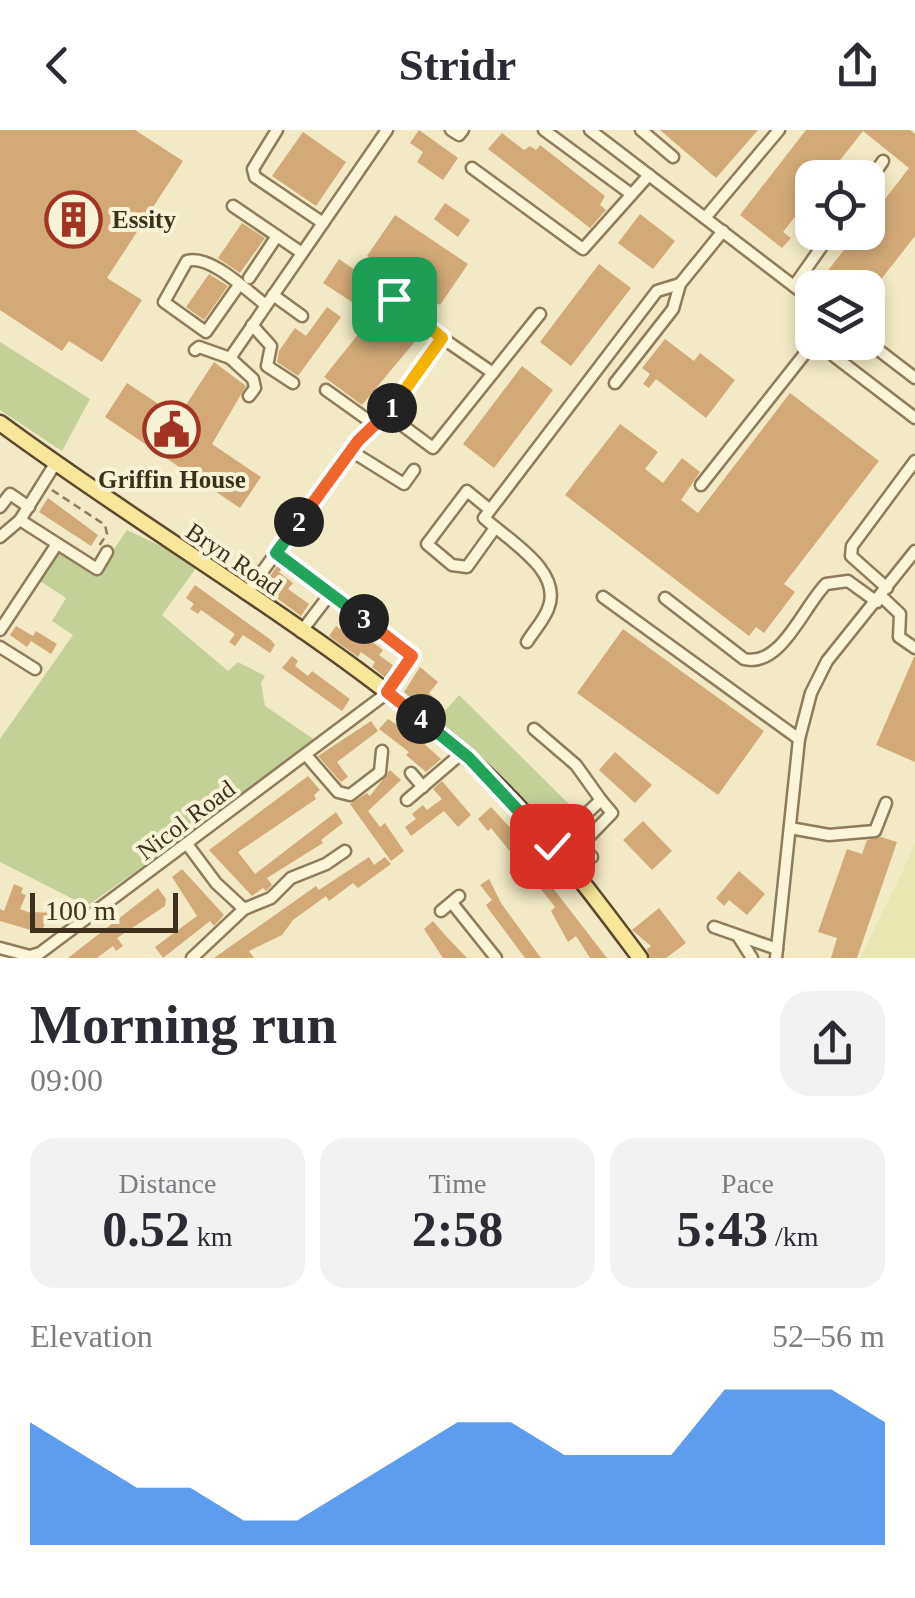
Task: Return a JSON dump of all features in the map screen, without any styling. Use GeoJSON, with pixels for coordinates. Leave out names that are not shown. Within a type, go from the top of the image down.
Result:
{"type":"FeatureCollection","features":[{"type":"Feature","properties":{"kind":"main road","name":"Bryn Road"},"geometry":{"type":"LineString","coordinates":[[0,424],[387,692],[462,753],[552,846],[640,958]]}},
{"type":"Feature","properties":{"kind":"street"},"geometry":{"type":"LineString","coordinates":[[278,130],[252,169],[254,177],[323,223]]}},
{"type":"Feature","properties":{"kind":"street"},"geometry":{"type":"LineString","coordinates":[[230,358],[387,130]]}},
{"type":"Feature","properties":{"kind":"street"},"geometry":{"type":"LineString","coordinates":[[452,130],[459,135],[463,130]]}},
{"type":"Feature","properties":{"kind":"street"},"geometry":{"type":"LineString","coordinates":[[544,130],[631,194]]}},
{"type":"Feature","properties":{"kind":"street"},"geometry":{"type":"LineString","coordinates":[[590,130],[794,286],[819,250]]}},
{"type":"Feature","properties":{"kind":"street"},"geometry":{"type":"LineString","coordinates":[[641,130],[673,157]]}},
{"type":"Feature","properties":{"kind":"street"},"geometry":{"type":"LineString","coordinates":[[705,218],[779,130]]}},
{"type":"Feature","properties":{"kind":"street"},"geometry":{"type":"LineString","coordinates":[[472,168],[583,249],[649,175]]}},
{"type":"Feature","properties":{"kind":"street"},"geometry":{"type":"LineString","coordinates":[[233,206],[302,253]]}},
{"type":"Feature","properties":{"kind":"street"},"geometry":{"type":"LineString","coordinates":[[615,383],[673,309],[680,284],[723,232]]}},
{"type":"Feature","properties":{"kind":"street"},"geometry":{"type":"LineString","coordinates":[[277,236],[244,282],[206,332],[164,302],[191,259],[244,282],[302,316]]}},
{"type":"Feature","properties":{"kind":"street"},"geometry":{"type":"LineString","coordinates":[[526,642],[548,609],[552,589],[544,571],[484,518],[657,291],[680,284]]}},
{"type":"Feature","properties":{"kind":"street"},"geometry":{"type":"LineString","coordinates":[[394,299],[493,373]]}},
{"type":"Feature","properties":{"kind":"street"},"geometry":{"type":"LineString","coordinates":[[388,414],[433,448],[540,314]]}},
{"type":"Feature","properties":{"kind":"street"},"geometry":{"type":"LineString","coordinates":[[252,325],[272,346],[267,366],[293,383]]}},
{"type":"Feature","properties":{"kind":"street"},"geometry":{"type":"LineString","coordinates":[[246,594],[351,451],[388,414],[442,338]]}},
{"type":"Feature","properties":{"kind":"street"},"geometry":{"type":"LineString","coordinates":[[195,350],[199,347],[230,358],[253,379],[255,388],[249,396]]}},
{"type":"Feature","properties":{"kind":"street"},"geometry":{"type":"LineString","coordinates":[[885,355],[915,378]]}},
{"type":"Feature","properties":{"kind":"street"},"geometry":{"type":"LineString","coordinates":[[701,486],[800,360]]}},
{"type":"Feature","properties":{"kind":"street"},"geometry":{"type":"LineString","coordinates":[[839,360],[915,418]]}},
{"type":"Feature","properties":{"kind":"street"},"geometry":{"type":"LineString","coordinates":[[326,390],[375,425]]}},
{"type":"Feature","properties":{"kind":"street"},"geometry":{"type":"LineString","coordinates":[[351,451],[404,484],[414,470]]}},
{"type":"Feature","properties":{"kind":"street"},"geometry":{"type":"LineString","coordinates":[[915,461],[852,546],[851,556],[900,614],[899,637],[915,648]]}},
{"type":"Feature","properties":{"kind":"street"},"geometry":{"type":"LineString","coordinates":[[0,537],[20,520],[55,464]]}},
{"type":"Feature","properties":{"kind":"street"},"geometry":{"type":"LineString","coordinates":[[490,509],[466,491],[427,544],[452,565],[466,567],[496,528]]}},
{"type":"Feature","properties":{"kind":"street"},"geometry":{"type":"LineString","coordinates":[[0,507],[10,494],[29,507]]}},
{"type":"Feature","properties":{"kind":"street"},"geometry":{"type":"LineString","coordinates":[[20,520],[97,569],[107,552]]}},
{"type":"Feature","properties":{"kind":"street"},"geometry":{"type":"LineString","coordinates":[[0,630],[57,544]]}},
{"type":"Feature","properties":{"kind":"street"},"geometry":{"type":"LineString","coordinates":[[714,926],[776,953],[800,739],[811,693],[827,661],[915,551]]}},
{"type":"Feature","properties":{"kind":"street"},"geometry":{"type":"LineString","coordinates":[[276,553],[412,656],[387,692]]}},
{"type":"Feature","properties":{"kind":"street"},"geometry":{"type":"LineString","coordinates":[[665,598],[744,658],[755,662],[772,655],[826,584],[848,581],[882,595]]}},
{"type":"Feature","properties":{"kind":"street"},"geometry":{"type":"LineString","coordinates":[[302,632],[330,594]]}},
{"type":"Feature","properties":{"kind":"street"},"geometry":{"type":"LineString","coordinates":[[604,597],[800,739]]}},
{"type":"Feature","properties":{"kind":"street"},"geometry":{"type":"LineString","coordinates":[[0,647],[35,670]]}},
{"type":"Feature","properties":{"kind":"street","name":"Nicol Road"},"geometry":{"type":"LineString","coordinates":[[0,948],[30,956],[40,953],[387,692]]}},
{"type":"Feature","properties":{"kind":"street"},"geometry":{"type":"LineString","coordinates":[[534,730],[576,765],[612,812],[581,845],[592,857]]}},
{"type":"Feature","properties":{"kind":"street"},"geometry":{"type":"LineString","coordinates":[[306,755],[338,792],[350,795],[380,772],[382,751]]}},
{"type":"Feature","properties":{"kind":"street"},"geometry":{"type":"LineString","coordinates":[[407,800],[462,753]]}},
{"type":"Feature","properties":{"kind":"street"},"geometry":{"type":"LineString","coordinates":[[411,773],[423,787]]}},
{"type":"Feature","properties":{"kind":"street"},"geometry":{"type":"LineString","coordinates":[[552,846],[602,800]]}},
{"type":"Feature","properties":{"kind":"street"},"geometry":{"type":"LineString","coordinates":[[790,828],[829,835],[875,831],[886,803]]}},
{"type":"Feature","properties":{"kind":"street"},"geometry":{"type":"LineString","coordinates":[[187,844],[216,884],[244,910]]}},
{"type":"Feature","properties":{"kind":"street"},"geometry":{"type":"LineString","coordinates":[[192,958],[244,910],[272,898],[292,878],[326,864],[345,850]]}},
{"type":"Feature","properties":{"kind":"street"},"geometry":{"type":"LineString","coordinates":[[441,911],[455,899],[496,958]]}},
{"type":"Feature","properties":{"kind":"street"},"geometry":{"type":"LineString","coordinates":[[738,936],[752,958]]}},
{"type":"Feature","properties":{"kind":"path"},"geometry":{"type":"LineString","coordinates":[[42,483],[104,525],[107,534],[87,563]]}},
{"type":"Feature","properties":{"kind":"green space"},"geometry":{"type":"Polygon","coordinates":[[[0,342],[90,399],[62,451],[0,410],[0,342]]]}},
{"type":"Feature","properties":{"kind":"green space"},"geometry":{"type":"Polygon","coordinates":[[[127,530],[199,564],[162,615],[228,671],[238,662],[265,676],[261,683],[265,706],[318,742],[87,906],[0,862],[0,739],[73,635],[52,621],[66,598],[35,578],[57,547],[99,571],[127,530]]]}},
{"type":"Feature","properties":{"kind":"green space"},"geometry":{"type":"Polygon","coordinates":[[[459,695],[577,812],[547,836],[433,725],[459,695]]]}},
{"type":"Feature","properties":{"kind":"green space"},"geometry":{"type":"Polygon","coordinates":[[[915,843],[915,958],[860,958],[898,881],[915,843]]]}},
{"type":"Feature","properties":{"kind":"building","name":"Essity"},"geometry":{"type":"Polygon","coordinates":[[[0,130],[135,130],[183,161],[107,278],[142,300],[102,362],[69,341],[62,351],[0,310],[0,130]]]}},
{"type":"Feature","properties":{"kind":"building"},"geometry":{"type":"Polygon","coordinates":[[[419,130],[458,158],[443,180],[417,162],[423,152],[410,143],[419,130]]]}},
{"type":"Feature","properties":{"kind":"building"},"geometry":{"type":"Polygon","coordinates":[[[660,130],[758,130],[716,178],[660,130]]]}},
{"type":"Feature","properties":{"kind":"building"},"geometry":{"type":"Polygon","coordinates":[[[806,130],[910,130],[915,134],[915,236],[885,274],[885,270],[828,270],[844,250],[885,250],[885,199],[909,168],[863,131],[840,160],[795,160],[795,217],[783,232],[791,238],[782,248],[740,215],[806,130]]]}},
{"type":"Feature","properties":{"kind":"building"},"geometry":{"type":"Polygon","coordinates":[[[303,132],[346,162],[316,206],[272,176],[303,132]]]}},
{"type":"Feature","properties":{"kind":"building"},"geometry":{"type":"Polygon","coordinates":[[[502,133],[524,150],[530,146],[536,150],[540,145],[605,196],[600,205],[606,210],[590,228],[488,149],[502,133]]]}},
{"type":"Feature","properties":{"kind":"building"},"geometry":{"type":"Polygon","coordinates":[[[445,203],[470,220],[458,237],[434,219],[445,203]]]}},
{"type":"Feature","properties":{"kind":"building"},"geometry":{"type":"Polygon","coordinates":[[[640,214],[675,241],[653,269],[618,243],[640,214]]]}},
{"type":"Feature","properties":{"kind":"building"},"geometry":{"type":"Polygon","coordinates":[[[395,215],[468,264],[440,305],[367,256],[395,215]]]}},
{"type":"Feature","properties":{"kind":"building"},"geometry":{"type":"Polygon","coordinates":[[[242,223],[265,238],[240,273],[218,258],[242,223]]]}},
{"type":"Feature","properties":{"kind":"building"},"geometry":{"type":"Polygon","coordinates":[[[339,259],[368,279],[352,302],[323,283],[339,259]]]}},
{"type":"Feature","properties":{"kind":"building"},"geometry":{"type":"Polygon","coordinates":[[[599,264],[631,288],[571,366],[540,342],[599,264]]]}},
{"type":"Feature","properties":{"kind":"building"},"geometry":{"type":"Polygon","coordinates":[[[209,274],[228,286],[204,320],[186,307],[209,274]]]}},
{"type":"Feature","properties":{"kind":"building"},"geometry":{"type":"Polygon","coordinates":[[[384,302],[422,333],[362,405],[324,377],[384,302]]]}},
{"type":"Feature","properties":{"kind":"building"},"geometry":{"type":"Polygon","coordinates":[[[327,307],[341,317],[298,376],[277,362],[279,351],[295,328],[306,336],[327,307]]]}},
{"type":"Feature","properties":{"kind":"building"},"geometry":{"type":"Polygon","coordinates":[[[665,339],[694,361],[700,353],[735,380],[706,418],[656,379],[649,388],[643,384],[650,374],[642,368],[665,339]]]}},
{"type":"Feature","properties":{"kind":"building","name":"Griffin House"},"geometry":{"type":"Polygon","coordinates":[[[214,362],[246,386],[212,444],[261,477],[240,508],[105,417],[127,383],[178,417],[214,362]]]}},
{"type":"Feature","properties":{"kind":"building"},"geometry":{"type":"Polygon","coordinates":[[[522,366],[553,390],[494,468],[463,444],[522,366]]]}},
{"type":"Feature","properties":{"kind":"building"},"geometry":{"type":"Polygon","coordinates":[[[790,393],[879,461],[784,584],[795,592],[764,633],[756,627],[749,636],[565,495],[620,424],[658,452],[645,469],[663,483],[682,458],[700,472],[681,500],[698,513],[790,393]]]}},
{"type":"Feature","properties":{"kind":"building"},"geometry":{"type":"Polygon","coordinates":[[[48,498],[98,535],[91,546],[39,512],[48,498]]]}},
{"type":"Feature","properties":{"kind":"building"},"geometry":{"type":"Polygon","coordinates":[[[278,565],[282,568],[279,572],[293,583],[288,589],[309,604],[301,616],[262,587],[278,565]]]}},
{"type":"Feature","properties":{"kind":"building"},"geometry":{"type":"Polygon","coordinates":[[[195,585],[271,640],[275,645],[270,653],[243,635],[235,646],[229,642],[235,634],[201,610],[198,614],[190,609],[194,604],[186,598],[195,585]]]}},
{"type":"Feature","properties":{"kind":"building"},"geometry":{"type":"Polygon","coordinates":[[[16,626],[33,636],[36,631],[57,644],[51,654],[31,641],[27,647],[10,635],[16,626]]]}},
{"type":"Feature","properties":{"kind":"building"},"geometry":{"type":"Polygon","coordinates":[[[336,626],[350,636],[362,634],[383,650],[379,655],[394,666],[386,678],[372,667],[375,662],[361,652],[358,657],[329,636],[336,626]]]}},
{"type":"Feature","properties":{"kind":"building"},"geometry":{"type":"Polygon","coordinates":[[[623,629],[764,731],[718,795],[577,693],[623,629]]]}},
{"type":"Feature","properties":{"kind":"building"},"geometry":{"type":"Polygon","coordinates":[[[292,656],[298,661],[295,666],[308,676],[312,671],[350,699],[342,711],[282,668],[292,656]]]}},
{"type":"Feature","properties":{"kind":"building"},"geometry":{"type":"Polygon","coordinates":[[[915,657],[915,762],[876,745],[915,657]]]}},
{"type":"Feature","properties":{"kind":"building"},"geometry":{"type":"Polygon","coordinates":[[[420,667],[438,682],[429,693],[445,710],[437,719],[404,692],[420,667]]]}},
{"type":"Feature","properties":{"kind":"building"},"geometry":{"type":"Polygon","coordinates":[[[388,719],[441,759],[426,772],[406,755],[409,752],[379,729],[388,719]]]}},
{"type":"Feature","properties":{"kind":"building"},"geometry":{"type":"Polygon","coordinates":[[[371,721],[378,731],[337,762],[348,777],[341,782],[318,756],[371,721]]]}},
{"type":"Feature","properties":{"kind":"building"},"geometry":{"type":"Polygon","coordinates":[[[615,752],[652,785],[635,803],[599,770],[615,752]]]}},
{"type":"Feature","properties":{"kind":"building"},"geometry":{"type":"Polygon","coordinates":[[[390,770],[401,780],[368,811],[380,827],[385,823],[404,851],[391,861],[350,804],[367,793],[370,796],[390,770]]]}},
{"type":"Feature","properties":{"kind":"building"},"geometry":{"type":"Polygon","coordinates":[[[308,776],[320,790],[314,795],[316,799],[238,852],[255,874],[336,812],[343,823],[321,840],[323,843],[267,878],[272,885],[266,891],[263,888],[252,896],[209,850],[308,776]]]}},
{"type":"Feature","properties":{"kind":"building"},"geometry":{"type":"Polygon","coordinates":[[[442,781],[471,815],[458,827],[444,811],[411,836],[405,827],[416,819],[412,814],[423,805],[427,810],[442,799],[433,789],[442,781]]]}},
{"type":"Feature","properties":{"kind":"building"},"geometry":{"type":"Polygon","coordinates":[[[491,807],[518,836],[515,839],[607,958],[590,958],[576,936],[568,942],[551,911],[555,907],[528,873],[516,882],[509,872],[520,864],[491,828],[488,831],[478,819],[491,807]]]}},
{"type":"Feature","properties":{"kind":"building"},"geometry":{"type":"Polygon","coordinates":[[[643,821],[672,851],[652,870],[623,840],[643,821]]]}},
{"type":"Feature","properties":{"kind":"building"},"geometry":{"type":"Polygon","coordinates":[[[881,837],[897,842],[857,958],[831,958],[837,938],[818,932],[847,849],[862,854],[867,840],[881,837]]]}},
{"type":"Feature","properties":{"kind":"building"},"geometry":{"type":"Polygon","coordinates":[[[369,857],[374,865],[385,857],[391,864],[358,888],[353,883],[329,901],[326,896],[293,920],[282,935],[249,951],[254,958],[214,958],[316,886],[319,890],[369,857]]]}},
{"type":"Feature","properties":{"kind":"building"},"geometry":{"type":"Polygon","coordinates":[[[182,869],[224,915],[214,926],[210,921],[163,958],[155,947],[197,916],[172,877],[182,869]]]}},
{"type":"Feature","properties":{"kind":"building"},"geometry":{"type":"Polygon","coordinates":[[[739,871],[765,894],[747,915],[729,900],[724,906],[716,898],[739,871]]]}},
{"type":"Feature","properties":{"kind":"building"},"geometry":{"type":"Polygon","coordinates":[[[489,879],[501,903],[541,958],[525,958],[486,905],[492,900],[480,885],[489,879]]]}},
{"type":"Feature","properties":{"kind":"building"},"geometry":{"type":"Polygon","coordinates":[[[14,884],[23,888],[21,893],[26,895],[20,909],[36,915],[32,912],[58,913],[55,921],[47,918],[41,933],[0,921],[0,909],[4,911],[14,884]]]}},
{"type":"Feature","properties":{"kind":"building"},"geometry":{"type":"Polygon","coordinates":[[[158,888],[166,899],[165,906],[117,938],[123,946],[116,951],[113,946],[97,958],[68,958],[158,888]]]}},
{"type":"Feature","properties":{"kind":"building"},"geometry":{"type":"Polygon","coordinates":[[[659,908],[686,943],[666,958],[650,958],[647,949],[651,946],[632,930],[659,908]]]}},
{"type":"Feature","properties":{"kind":"building"},"geometry":{"type":"Polygon","coordinates":[[[433,921],[467,958],[443,958],[424,929],[433,921]]]}},
{"type":"Feature","properties":{"kind":"place","name":"Essity"},"geometry":{"type":"Point","coordinates":[73,219]}},
{"type":"Feature","properties":{"kind":"place","name":"Griffin House"},"geometry":{"type":"Point","coordinates":[172,430]}},
{"type":"Feature","properties":{"kind":"route"},"geometry":{"type":"LineString","coordinates":[[394,299],[442,338],[388,414],[358,441],[276,553],[408,651],[412,656],[409,662],[387,692],[469,758],[552,846]]}}]}
